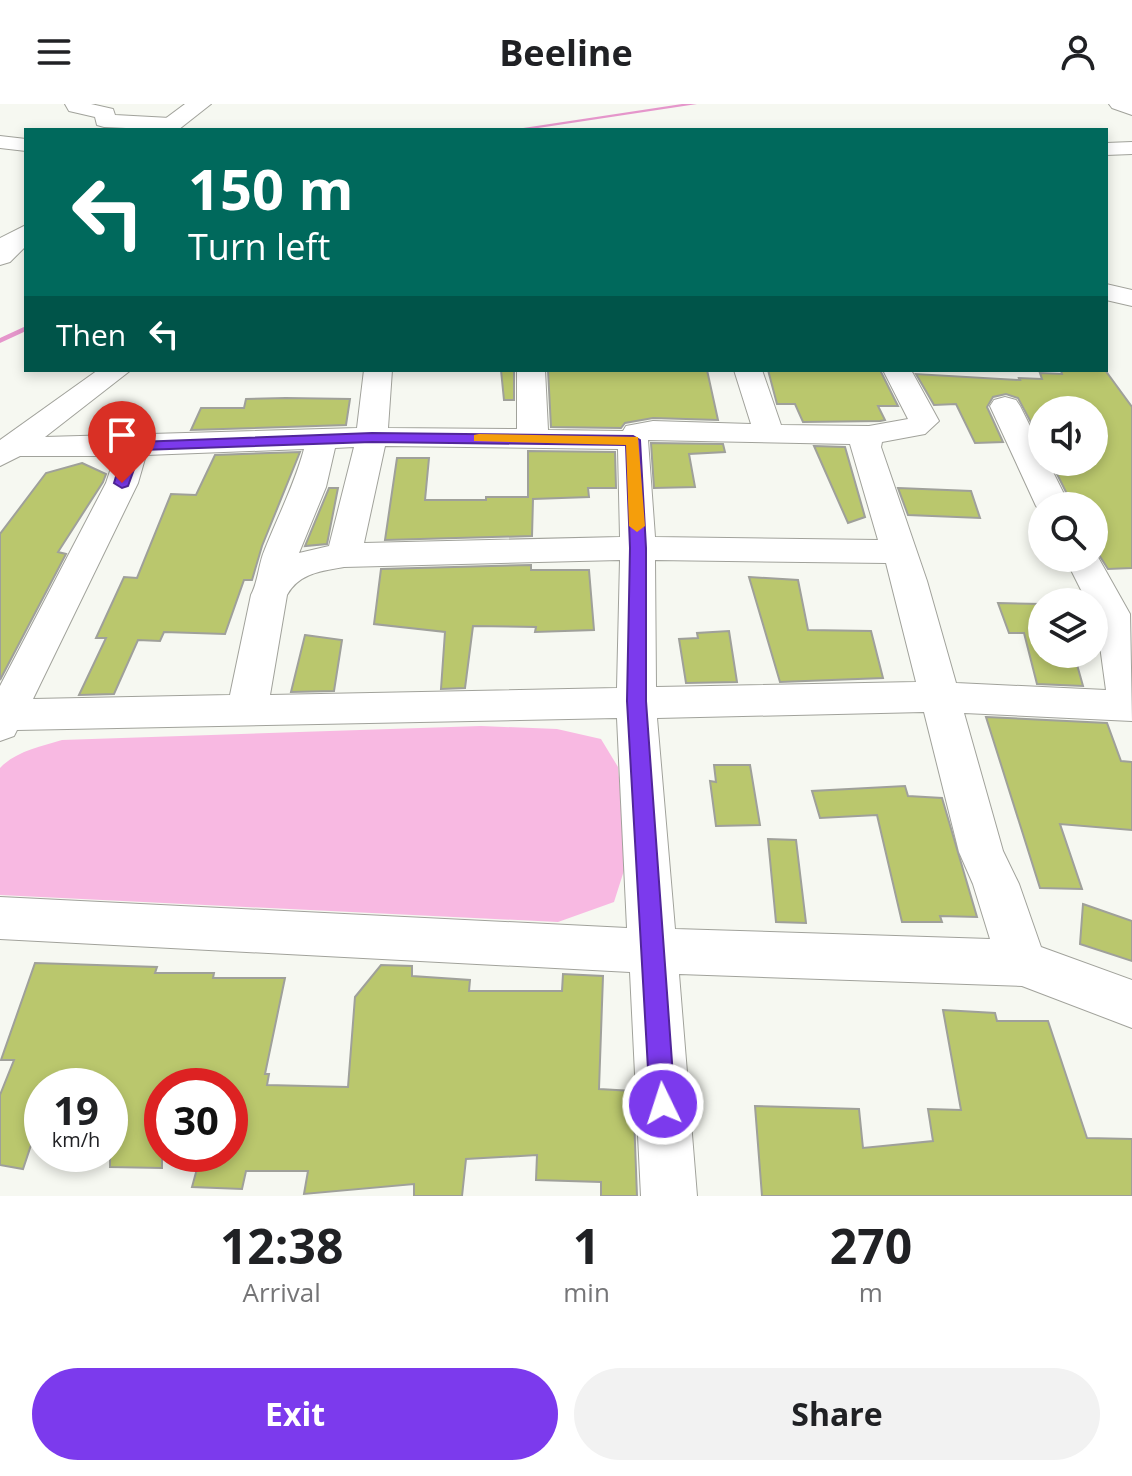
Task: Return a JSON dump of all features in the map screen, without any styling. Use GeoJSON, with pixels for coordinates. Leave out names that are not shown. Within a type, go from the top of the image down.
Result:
{"type":"FeatureCollection","features":[{"type":"Feature","properties":{"kind":"street"},"geometry":{"type":"LineString","coordinates":[[75,104],[76,107],[106,113],[104,121],[166,127],[200,104]]}},
{"type":"Feature","properties":{"kind":"street"},"geometry":{"type":"LineString","coordinates":[[1119,104],[1132,109]]}},
{"type":"Feature","properties":{"kind":"street"},"geometry":{"type":"LineString","coordinates":[[0,142],[24,145]]}},
{"type":"Feature","properties":{"kind":"street"},"geometry":{"type":"LineString","coordinates":[[1108,149],[1132,148]]}},
{"type":"Feature","properties":{"kind":"street"},"geometry":{"type":"LineString","coordinates":[[1108,292],[1132,298]]}},
{"type":"Feature","properties":{"kind":"street"},"geometry":{"type":"LineString","coordinates":[[5,451],[114,372]]}},
{"type":"Feature","properties":{"kind":"street"},"geometry":{"type":"LineString","coordinates":[[344,555],[372,437],[378,372]]}},
{"type":"Feature","properties":{"kind":"street"},"geometry":{"type":"LineString","coordinates":[[531,372],[533,438]]}},
{"type":"Feature","properties":{"kind":"street"},"geometry":{"type":"LineString","coordinates":[[749,372],[769,434]]}},
{"type":"Feature","properties":{"kind":"street"},"geometry":{"type":"LineString","coordinates":[[669,1196],[636,701],[638,548],[633,440],[637,433],[653,430],[869,435],[914,428],[924,421],[898,372]]}},
{"type":"Feature","properties":{"kind":"street"},"geometry":{"type":"LineString","coordinates":[[1005,406],[1046,492]]}},
{"type":"Feature","properties":{"kind":"street"},"geometry":{"type":"LineString","coordinates":[[869,435],[865,447],[900,552],[981,852],[996,884],[1022,963]]}},
{"type":"Feature","properties":{"kind":"street"},"geometry":{"type":"LineString","coordinates":[[5,451],[372,437],[633,440]]}},
{"type":"Feature","properties":{"kind":"street"},"geometry":{"type":"LineString","coordinates":[[247,710],[269,595],[285,542],[310,487],[322,439]]}},
{"type":"Feature","properties":{"kind":"street"},"geometry":{"type":"LineString","coordinates":[[137,446],[131,453],[122,483],[2,720],[247,710],[941,697],[1131,706],[1112,614],[1090,572]]}},
{"type":"Feature","properties":{"kind":"street"},"geometry":{"type":"LineString","coordinates":[[275,578],[300,564],[344,555],[638,548],[900,552]]}},
{"type":"Feature","properties":{"kind":"street"},"geometry":{"type":"LineString","coordinates":[[0,918],[652,951],[1022,963],[1132,1004]]}},
{"type":"Feature","properties":{"kind":"shaded area"},"geometry":{"type":"Polygon","coordinates":[[[481,726],[557,729],[601,739],[618,767],[627,861],[614,902],[558,922],[0,895],[0,768],[13,757],[29,750],[62,740],[481,726]]]}},
{"type":"Feature","properties":{"kind":"building"},"geometry":{"type":"Polygon","coordinates":[[[501,372],[514,372],[514,400],[504,400],[501,372]]]}},
{"type":"Feature","properties":{"kind":"building"},"geometry":{"type":"Polygon","coordinates":[[[548,372],[707,372],[718,420],[653,418],[625,423],[621,428],[551,427],[548,372]]]}},
{"type":"Feature","properties":{"kind":"building"},"geometry":{"type":"Polygon","coordinates":[[[769,372],[881,372],[898,406],[878,406],[885,420],[880,421],[803,422],[795,404],[777,404],[769,372]]]}},
{"type":"Feature","properties":{"kind":"building"},"geometry":{"type":"Polygon","coordinates":[[[1106,372],[1132,407],[1132,568],[1108,569],[1108,492],[1066,492],[1058,476],[1108,476],[1108,396],[1028,396],[1028,417],[1018,398],[1006,394],[993,397],[987,407],[1003,442],[975,443],[956,404],[934,405],[916,374],[1020,380],[1042,379],[1040,373],[1106,372]]]}},
{"type":"Feature","properties":{"kind":"building"},"geometry":{"type":"Polygon","coordinates":[[[246,399],[350,399],[346,425],[191,430],[201,408],[244,408],[246,399]]]}},
{"type":"Feature","properties":{"kind":"building"},"geometry":{"type":"Polygon","coordinates":[[[651,443],[723,444],[725,452],[689,454],[695,487],[654,488],[651,443]]]}},
{"type":"Feature","properties":{"kind":"building"},"geometry":{"type":"Polygon","coordinates":[[[814,446],[845,447],[865,517],[848,523],[814,446]]]}},
{"type":"Feature","properties":{"kind":"building"},"geometry":{"type":"Polygon","coordinates":[[[528,451],[615,452],[616,488],[588,488],[589,497],[533,499],[532,536],[385,540],[397,458],[429,458],[425,500],[486,500],[486,497],[528,497],[528,451]]]}},
{"type":"Feature","properties":{"kind":"building"},"geometry":{"type":"Polygon","coordinates":[[[300,452],[262,546],[252,580],[244,580],[225,634],[164,632],[160,641],[138,640],[114,694],[79,695],[106,638],[96,638],[124,577],[137,578],[171,494],[196,495],[215,455],[300,452]]]}},
{"type":"Feature","properties":{"kind":"building"},"geometry":{"type":"Polygon","coordinates":[[[82,463],[106,474],[103,482],[58,552],[66,554],[0,680],[0,534],[46,473],[82,463]]]}},
{"type":"Feature","properties":{"kind":"building"},"geometry":{"type":"Polygon","coordinates":[[[329,488],[338,488],[327,544],[305,546],[329,488]]]}},
{"type":"Feature","properties":{"kind":"building"},"geometry":{"type":"Polygon","coordinates":[[[898,488],[971,491],[980,518],[908,515],[898,488]]]}},
{"type":"Feature","properties":{"kind":"building"},"geometry":{"type":"Polygon","coordinates":[[[531,565],[531,570],[589,570],[594,630],[535,632],[536,627],[473,626],[465,688],[441,689],[445,632],[374,624],[381,569],[531,565]]]}},
{"type":"Feature","properties":{"kind":"building"},"geometry":{"type":"Polygon","coordinates":[[[749,577],[798,580],[808,630],[871,631],[883,678],[780,682],[749,577]]]}},
{"type":"Feature","properties":{"kind":"building"},"geometry":{"type":"Polygon","coordinates":[[[998,603],[1028,604],[1028,649],[1024,633],[1009,633],[998,603]]]}},
{"type":"Feature","properties":{"kind":"building"},"geometry":{"type":"Polygon","coordinates":[[[729,631],[737,682],[686,683],[679,639],[698,638],[697,633],[729,631]]]}},
{"type":"Feature","properties":{"kind":"building"},"geometry":{"type":"Polygon","coordinates":[[[305,635],[342,640],[334,691],[291,692],[305,635]]]}},
{"type":"Feature","properties":{"kind":"building"},"geometry":{"type":"Polygon","coordinates":[[[1033,668],[1078,668],[1083,686],[1037,684],[1033,668]]]}},
{"type":"Feature","properties":{"kind":"building"},"geometry":{"type":"Polygon","coordinates":[[[986,717],[1107,723],[1121,761],[1132,762],[1132,830],[1060,824],[1082,889],[1040,888],[986,717]]]}},
{"type":"Feature","properties":{"kind":"building"},"geometry":{"type":"Polygon","coordinates":[[[714,765],[750,765],[760,825],[716,826],[710,781],[716,782],[714,765]]]}},
{"type":"Feature","properties":{"kind":"building"},"geometry":{"type":"Polygon","coordinates":[[[905,786],[908,796],[942,798],[977,917],[940,916],[942,922],[902,922],[877,815],[820,818],[812,791],[905,786]]]}},
{"type":"Feature","properties":{"kind":"building"},"geometry":{"type":"Polygon","coordinates":[[[768,839],[796,840],[806,923],[776,922],[768,839]]]}},
{"type":"Feature","properties":{"kind":"building"},"geometry":{"type":"Polygon","coordinates":[[[1083,904],[1132,921],[1132,961],[1080,944],[1083,904]]]}},
{"type":"Feature","properties":{"kind":"building"},"geometry":{"type":"Polygon","coordinates":[[[35,963],[157,967],[155,973],[214,973],[213,978],[285,978],[265,1074],[269,1074],[267,1085],[348,1087],[355,997],[381,965],[412,966],[412,976],[470,980],[469,991],[562,991],[563,974],[603,976],[599,1089],[633,1091],[637,1196],[601,1196],[601,1182],[536,1180],[537,1155],[466,1159],[462,1196],[414,1196],[414,1184],[304,1194],[308,1171],[248,1171],[248,1068],[144,1068],[144,1168],[128,1167],[128,1068],[24,1068],[24,1166],[23,1169],[0,1165],[0,1095],[14,1060],[1,1060],[35,963]]]}},
{"type":"Feature","properties":{"kind":"building"},"geometry":{"type":"Polygon","coordinates":[[[943,1010],[995,1013],[997,1021],[1048,1021],[1087,1138],[1132,1139],[1132,1196],[762,1196],[755,1106],[859,1109],[863,1148],[933,1141],[928,1109],[961,1110],[943,1010]]]}},
{"type":"Feature","properties":{"kind":"building"},"geometry":{"type":"Polygon","coordinates":[[[196,1172],[246,1172],[242,1189],[192,1187],[196,1172]]]}},
{"type":"Feature","properties":{"kind":"waterway"},"geometry":{"type":"LineString","coordinates":[[527,128],[694,104]]}},
{"type":"Feature","properties":{"kind":"waterway"},"geometry":{"type":"LineString","coordinates":[[0,341],[24,329]]}},
{"type":"Feature","properties":{"kind":"slow traffic"},"geometry":{"type":"LineString","coordinates":[[479,438],[633,440],[637,526]]}},
{"type":"Feature","properties":{"kind":"route"},"geometry":{"type":"LineString","coordinates":[[122,483],[131,453],[137,446],[372,437],[633,440],[638,548],[636,701],[663,1104]]}}]}
